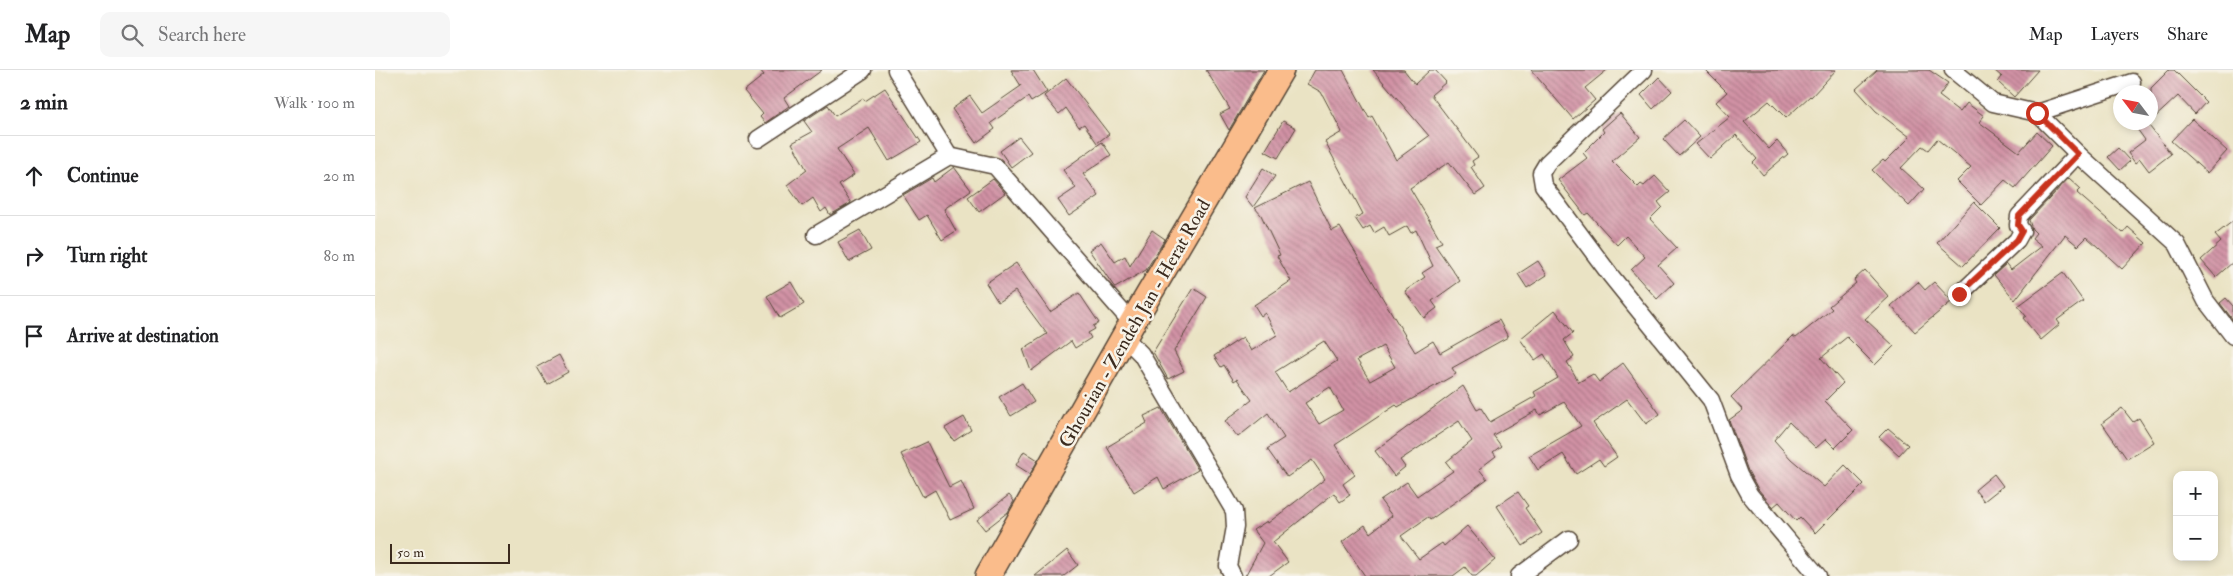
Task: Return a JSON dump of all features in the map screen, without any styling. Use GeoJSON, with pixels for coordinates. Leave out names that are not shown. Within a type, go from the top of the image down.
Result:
{"type":"FeatureCollection","features":[{"type":"Feature","properties":{"kind":"main road","name":"Ghourian - Zendeh Jan - Herat Road"},"geometry":{"type":"LineString","coordinates":[[988,576],[1128,330],[1281,70]]}},
{"type":"Feature","properties":{"kind":"street"},"geometry":{"type":"LineString","coordinates":[[757,139],[863,70]]}},
{"type":"Feature","properties":{"kind":"street"},"geometry":{"type":"LineString","coordinates":[[896,70],[949,156]]}},
{"type":"Feature","properties":{"kind":"street"},"geometry":{"type":"LineString","coordinates":[[1644,70],[1547,163],[1541,173],[1543,185],[1611,276],[1711,400],[1739,475],[1750,495],[1818,576]]}},
{"type":"Feature","properties":{"kind":"street"},"geometry":{"type":"LineString","coordinates":[[1953,70],[1993,103],[2037,113],[2132,82]]}},
{"type":"Feature","properties":{"kind":"street"},"geometry":{"type":"LineString","coordinates":[[2037,113],[2078,154],[2177,244],[2206,301],[2233,336]]}},
{"type":"Feature","properties":{"kind":"street"},"geometry":{"type":"LineString","coordinates":[[1959,294],[2017,240],[2022,231],[2018,225],[2019,216],[2078,154]]}},
{"type":"Feature","properties":{"kind":"street"},"geometry":{"type":"LineString","coordinates":[[816,236],[949,156],[995,166],[1128,330],[1234,511],[1235,527],[1228,566],[1233,576]]}},
{"type":"Feature","properties":{"kind":"street"},"geometry":{"type":"LineString","coordinates":[[1519,576],[1569,539]]}},
{"type":"Feature","properties":{"kind":"building"},"geometry":{"type":"Polygon","coordinates":[[[760,70],[822,70],[784,98],[789,106],[765,123],[760,117],[763,114],[744,91],[764,75],[760,70]]]}},
{"type":"Feature","properties":{"kind":"building"},"geometry":{"type":"Polygon","coordinates":[[[1011,70],[1033,70],[1047,92],[1031,102],[1028,97],[991,123],[995,129],[976,143],[952,109],[970,96],[982,113],[1021,86],[1011,70]]]}},
{"type":"Feature","properties":{"kind":"building"},"geometry":{"type":"Polygon","coordinates":[[[1206,70],[1264,70],[1229,130],[1220,114],[1230,109],[1206,70]]]}},
{"type":"Feature","properties":{"kind":"building"},"geometry":{"type":"Polygon","coordinates":[[[1315,70],[1343,70],[1369,118],[1372,116],[1396,160],[1429,136],[1373,70],[1404,70],[1415,84],[1430,70],[1435,70],[1446,82],[1431,95],[1478,157],[1472,161],[1474,165],[1471,167],[1485,188],[1475,195],[1449,162],[1410,188],[1442,242],[1435,245],[1460,281],[1432,301],[1437,308],[1424,318],[1405,291],[1425,277],[1422,273],[1433,266],[1416,230],[1411,233],[1407,226],[1389,236],[1384,227],[1374,233],[1370,226],[1363,230],[1355,218],[1363,214],[1325,142],[1342,132],[1321,92],[1307,84],[1315,70]]]}},
{"type":"Feature","properties":{"kind":"building"},"geometry":{"type":"Polygon","coordinates":[[[1531,70],[1607,70],[1585,88],[1595,100],[1573,119],[1531,70]]]}},
{"type":"Feature","properties":{"kind":"building"},"geometry":{"type":"Polygon","coordinates":[[[1705,70],[1836,70],[1811,97],[1786,118],[1769,101],[1744,122],[1769,149],[1777,141],[1788,154],[1763,175],[1753,163],[1757,159],[1736,135],[1710,159],[1696,144],[1730,117],[1716,102],[1727,92],[1705,70]]]}},
{"type":"Feature","properties":{"kind":"building"},"geometry":{"type":"Polygon","coordinates":[[[1877,70],[1929,70],[1948,83],[1939,96],[1960,112],[1967,103],[1984,116],[1979,122],[2019,152],[2037,132],[2052,146],[2015,188],[2005,180],[1981,205],[1957,181],[1971,167],[1937,139],[1928,150],[1922,146],[1901,168],[1924,189],[1909,206],[1872,170],[1883,160],[1885,162],[1910,137],[1876,111],[1856,89],[1877,70]]]}},
{"type":"Feature","properties":{"kind":"building"},"geometry":{"type":"Polygon","coordinates":[[[1994,70],[2038,70],[2014,97],[1998,82],[2002,77],[1994,70]]]}},
{"type":"Feature","properties":{"kind":"building"},"geometry":{"type":"Polygon","coordinates":[[[2169,70],[2174,70],[2206,102],[2195,114],[2178,96],[2158,115],[2158,85],[2154,85],[2169,70]]]}},
{"type":"Feature","properties":{"kind":"building"},"geometry":{"type":"Polygon","coordinates":[[[1659,77],[1672,91],[1653,109],[1641,95],[1659,77]]]}},
{"type":"Feature","properties":{"kind":"building"},"geometry":{"type":"Polygon","coordinates":[[[1066,78],[1109,134],[1097,143],[1084,124],[1079,127],[1066,108],[1059,114],[1044,96],[1066,78]]]}},
{"type":"Feature","properties":{"kind":"building"},"geometry":{"type":"Polygon","coordinates":[[[885,88],[921,142],[889,161],[869,128],[837,149],[854,175],[839,185],[851,203],[830,215],[826,208],[821,212],[813,198],[802,206],[787,185],[807,170],[792,143],[812,132],[804,121],[828,105],[835,116],[863,98],[865,101],[885,88]]]}},
{"type":"Feature","properties":{"kind":"building"},"geometry":{"type":"Polygon","coordinates":[[[1620,113],[1640,137],[1612,161],[1638,187],[1641,184],[1644,186],[1655,176],[1670,192],[1658,202],[1662,207],[1650,219],[1677,248],[1658,265],[1674,283],[1657,299],[1631,270],[1645,257],[1626,236],[1617,245],[1588,213],[1585,215],[1558,180],[1587,158],[1583,153],[1604,132],[1602,129],[1620,113]]]}},
{"type":"Feature","properties":{"kind":"building"},"geometry":{"type":"Polygon","coordinates":[[[2192,119],[2227,151],[2207,173],[2171,141],[2192,119]]]}},
{"type":"Feature","properties":{"kind":"building"},"geometry":{"type":"Polygon","coordinates":[[[1684,120],[1700,137],[1679,156],[1663,139],[1684,120]]]}},
{"type":"Feature","properties":{"kind":"building"},"geometry":{"type":"Polygon","coordinates":[[[1283,121],[1296,128],[1278,158],[1265,151],[1283,121]]]}},
{"type":"Feature","properties":{"kind":"building"},"geometry":{"type":"Polygon","coordinates":[[[2138,130],[2152,130],[2171,154],[2149,171],[2140,159],[2135,163],[2128,153],[2145,140],[2138,130]]]}},
{"type":"Feature","properties":{"kind":"building"},"geometry":{"type":"Polygon","coordinates":[[[1019,137],[1031,152],[1011,167],[1000,151],[1019,137]]]}},
{"type":"Feature","properties":{"kind":"building"},"geometry":{"type":"Polygon","coordinates":[[[1102,142],[1111,155],[1083,174],[1099,196],[1069,216],[1058,200],[1076,188],[1063,170],[1102,142]]]}},
{"type":"Feature","properties":{"kind":"building"},"geometry":{"type":"Polygon","coordinates":[[[2118,148],[2130,161],[2120,170],[2108,157],[2118,148]]]}},
{"type":"Feature","properties":{"kind":"building"},"geometry":{"type":"Polygon","coordinates":[[[954,167],[971,190],[944,209],[956,231],[942,240],[927,215],[919,220],[903,195],[932,178],[934,182],[954,167]]]}},
{"type":"Feature","properties":{"kind":"building"},"geometry":{"type":"Polygon","coordinates":[[[1263,168],[1275,176],[1253,207],[1245,197],[1263,168]]]}},
{"type":"Feature","properties":{"kind":"building"},"geometry":{"type":"Polygon","coordinates":[[[2069,178],[2081,189],[2077,193],[2123,233],[2128,227],[2146,243],[2122,269],[2087,237],[2078,246],[2065,235],[2015,300],[1994,275],[2006,264],[2011,270],[2042,246],[2032,238],[2036,233],[2032,229],[2029,220],[2069,178]]]}},
{"type":"Feature","properties":{"kind":"building"},"geometry":{"type":"Polygon","coordinates":[[[993,179],[1005,193],[979,212],[968,197],[993,179]]]}},
{"type":"Feature","properties":{"kind":"building"},"geometry":{"type":"Polygon","coordinates":[[[1308,182],[1332,231],[1340,227],[1415,352],[1433,341],[1440,353],[1499,320],[1508,337],[1452,368],[1456,374],[1398,407],[1396,405],[1335,445],[1355,475],[1343,484],[1350,495],[1340,502],[1334,493],[1273,542],[1288,562],[1269,576],[1245,576],[1263,543],[1253,530],[1267,521],[1268,523],[1325,479],[1312,460],[1287,477],[1267,449],[1284,438],[1268,413],[1238,437],[1225,421],[1252,400],[1237,379],[1234,381],[1224,365],[1221,367],[1214,356],[1243,337],[1251,351],[1277,335],[1265,313],[1261,316],[1254,305],[1291,281],[1277,256],[1280,255],[1261,215],[1255,208],[1308,182]],[[1324,341],[1275,372],[1288,392],[1337,361],[1324,341]],[[1383,346],[1357,360],[1370,381],[1395,367],[1383,346]],[[1330,387],[1305,403],[1319,424],[1343,410],[1330,387]]]}},
{"type":"Feature","properties":{"kind":"building"},"geometry":{"type":"Polygon","coordinates":[[[1974,202],[2000,228],[1963,266],[1937,243],[1974,202]]]}},
{"type":"Feature","properties":{"kind":"building"},"geometry":{"type":"Polygon","coordinates":[[[2233,221],[2233,262],[2216,277],[2201,260],[2221,242],[2215,235],[2233,221]]]}},
{"type":"Feature","properties":{"kind":"building"},"geometry":{"type":"Polygon","coordinates":[[[860,230],[871,250],[849,262],[838,242],[860,230]]]}},
{"type":"Feature","properties":{"kind":"building"},"geometry":{"type":"Polygon","coordinates":[[[1152,230],[1165,239],[1146,270],[1115,288],[1089,250],[1101,242],[1115,262],[1125,256],[1130,266],[1152,230]]]}},
{"type":"Feature","properties":{"kind":"building"},"geometry":{"type":"Polygon","coordinates":[[[1538,261],[1547,275],[1527,288],[1518,274],[1538,261]]]}},
{"type":"Feature","properties":{"kind":"building"},"geometry":{"type":"Polygon","coordinates":[[[1016,263],[1050,312],[1079,293],[1099,323],[1093,326],[1095,329],[1088,333],[1091,338],[1075,348],[1071,341],[1031,371],[1023,349],[1047,334],[1015,291],[998,302],[986,283],[1016,263]]]}},
{"type":"Feature","properties":{"kind":"building"},"geometry":{"type":"Polygon","coordinates":[[[1865,270],[1889,297],[1865,319],[1894,346],[1875,365],[1847,337],[1821,358],[1843,383],[1825,401],[1853,430],[1835,448],[1826,439],[1816,448],[1789,422],[1774,440],[1791,459],[1824,487],[1845,465],[1864,484],[1815,533],[1800,517],[1796,521],[1779,502],[1773,507],[1758,489],[1748,471],[1729,420],[1743,410],[1731,397],[1793,336],[1796,338],[1832,309],[1829,306],[1856,283],[1854,280],[1865,270]]]}},
{"type":"Feature","properties":{"kind":"building"},"geometry":{"type":"Polygon","coordinates":[[[2063,273],[2083,301],[2057,320],[2060,324],[2041,340],[2023,318],[2026,316],[2018,306],[2063,273]]]}},
{"type":"Feature","properties":{"kind":"building"},"geometry":{"type":"Polygon","coordinates":[[[791,282],[804,304],[780,318],[767,296],[791,282]]]}},
{"type":"Feature","properties":{"kind":"building"},"geometry":{"type":"Polygon","coordinates":[[[1918,282],[1925,290],[1934,282],[1952,301],[1915,332],[1891,306],[1918,282]]]}},
{"type":"Feature","properties":{"kind":"building"},"geometry":{"type":"Polygon","coordinates":[[[1193,288],[1207,297],[1174,351],[1184,371],[1168,379],[1153,352],[1193,288]]]}},
{"type":"Feature","properties":{"kind":"building"},"geometry":{"type":"Polygon","coordinates":[[[2226,298],[2233,306],[2233,320],[2220,303],[2226,298]]]}},
{"type":"Feature","properties":{"kind":"building"},"geometry":{"type":"Polygon","coordinates":[[[1555,310],[1573,333],[1564,340],[1574,357],[1567,362],[1579,382],[1593,374],[1599,382],[1623,363],[1660,414],[1646,424],[1627,399],[1593,423],[1617,457],[1604,466],[1599,459],[1576,474],[1563,454],[1538,470],[1529,456],[1581,426],[1564,402],[1540,415],[1537,410],[1493,435],[1501,446],[1493,452],[1496,456],[1479,469],[1487,479],[1430,520],[1428,517],[1401,536],[1419,559],[1442,543],[1444,546],[1467,526],[1495,560],[1476,576],[1472,576],[1465,567],[1453,576],[1365,576],[1342,542],[1365,525],[1370,533],[1392,516],[1380,500],[1407,482],[1417,496],[1453,471],[1446,462],[1472,441],[1459,421],[1400,460],[1405,467],[1394,476],[1375,451],[1463,386],[1477,410],[1481,408],[1490,422],[1536,396],[1534,392],[1558,378],[1544,354],[1535,360],[1520,339],[1555,310]]]}},
{"type":"Feature","properties":{"kind":"building"},"geometry":{"type":"Polygon","coordinates":[[[559,355],[568,372],[547,384],[537,367],[559,355]]]}},
{"type":"Feature","properties":{"kind":"building"},"geometry":{"type":"Polygon","coordinates":[[[1022,383],[1034,402],[1011,416],[999,397],[1022,383]]]}},
{"type":"Feature","properties":{"kind":"building"},"geometry":{"type":"Polygon","coordinates":[[[1161,408],[1198,470],[1164,489],[1158,477],[1134,492],[1107,447],[1147,423],[1144,416],[1161,408]]]}},
{"type":"Feature","properties":{"kind":"building"},"geometry":{"type":"Polygon","coordinates":[[[2122,408],[2133,422],[2139,418],[2154,442],[2127,459],[2102,423],[2122,408]]]}},
{"type":"Feature","properties":{"kind":"building"},"geometry":{"type":"Polygon","coordinates":[[[964,417],[971,430],[954,441],[945,428],[964,417]]]}},
{"type":"Feature","properties":{"kind":"building"},"geometry":{"type":"Polygon","coordinates":[[[1888,428],[1908,445],[1899,455],[1879,437],[1888,428]]]}},
{"type":"Feature","properties":{"kind":"building"},"geometry":{"type":"Polygon","coordinates":[[[927,442],[949,487],[961,481],[974,509],[950,520],[935,490],[923,497],[901,454],[927,442]]]}},
{"type":"Feature","properties":{"kind":"building"},"geometry":{"type":"Polygon","coordinates":[[[1024,451],[1038,460],[1030,474],[1016,465],[1024,451]]]}},
{"type":"Feature","properties":{"kind":"building"},"geometry":{"type":"Polygon","coordinates":[[[1994,474],[2003,486],[1984,501],[1975,490],[1994,474]]]}},
{"type":"Feature","properties":{"kind":"building"},"geometry":{"type":"Polygon","coordinates":[[[1518,492],[1528,506],[1525,508],[1542,533],[1523,546],[1497,506],[1518,492]]]}},
{"type":"Feature","properties":{"kind":"building"},"geometry":{"type":"Polygon","coordinates":[[[1009,495],[1014,501],[1008,512],[985,530],[977,520],[1009,495]]]}},
{"type":"Feature","properties":{"kind":"building"},"geometry":{"type":"Polygon","coordinates":[[[1067,550],[1078,565],[1064,576],[1035,576],[1067,550]]]}},
{"type":"Feature","properties":{"kind":"route"},"geometry":{"type":"LineString","coordinates":[[1959,294],[2017,240],[2022,231],[2017,220],[2019,216],[2078,154],[2037,113]]}}]}
